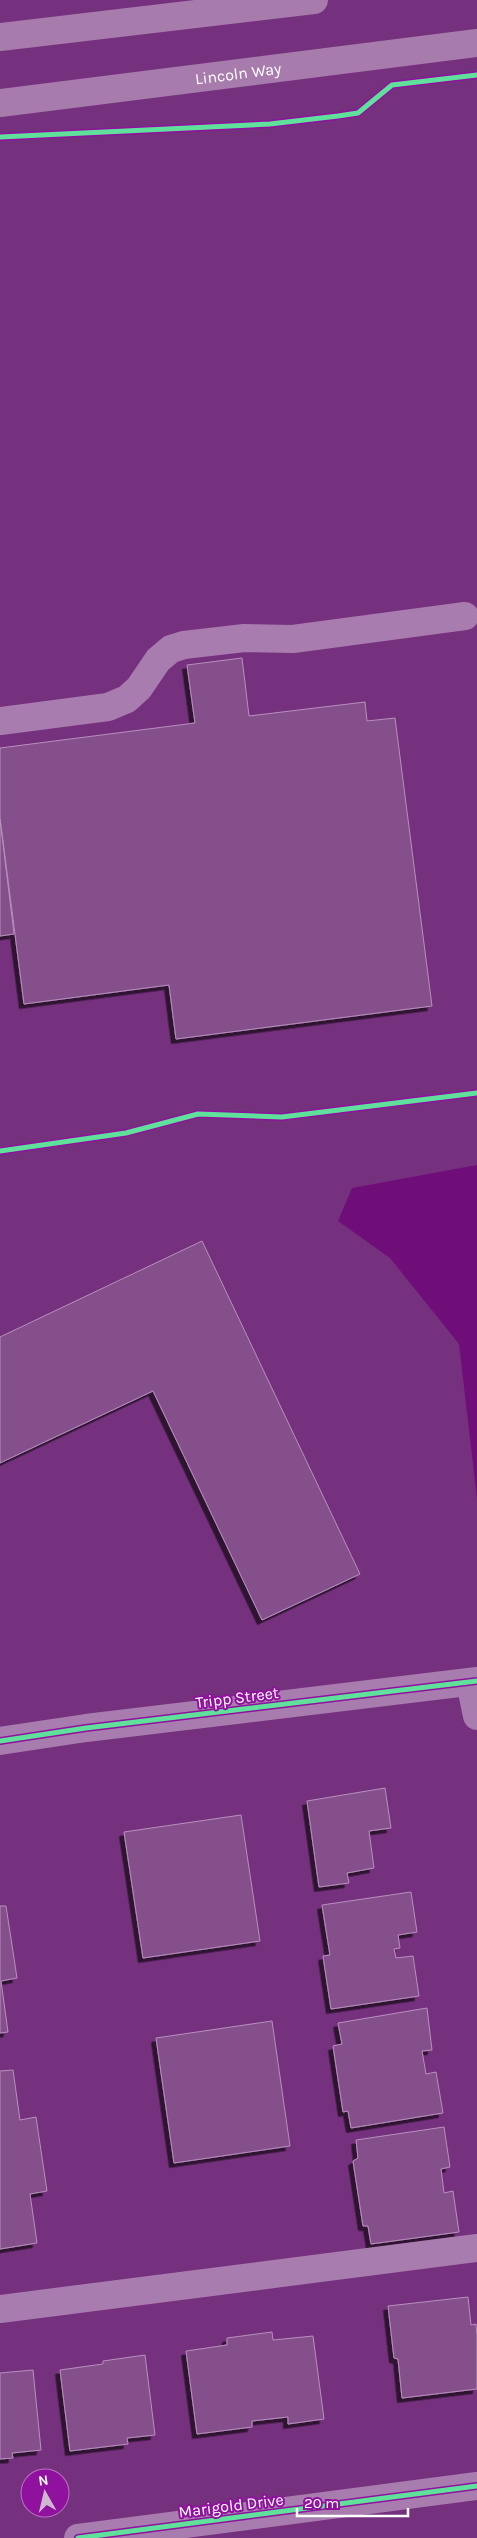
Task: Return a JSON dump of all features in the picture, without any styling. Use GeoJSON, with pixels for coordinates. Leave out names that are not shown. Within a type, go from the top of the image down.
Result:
{"type":"FeatureCollection","features":[{"type":"Feature","properties":{"kind":"main road"},"geometry":{"type":"LineString","coordinates":[[0,37],[314,0]]}},
{"type":"Feature","properties":{"kind":"main road","name":"Lincoln Way"},"geometry":{"type":"LineString","coordinates":[[0,103],[477,43]]}},
{"type":"Feature","properties":{"kind":"street"},"geometry":{"type":"LineString","coordinates":[[0,721],[108,707],[127,699],[139,688],[158,660],[171,649],[184,645],[244,638],[293,639],[465,616]]}},
{"type":"Feature","properties":{"kind":"street"},"geometry":{"type":"LineString","coordinates":[[473,1681],[477,1716]]}},
{"type":"Feature","properties":{"kind":"street","name":"Tripp Street"},"geometry":{"type":"LineString","coordinates":[[0,1741],[96,1727],[473,1681]]}},
{"type":"Feature","properties":{"kind":"street"},"geometry":{"type":"LineString","coordinates":[[0,2309],[477,2248]]}},
{"type":"Feature","properties":{"kind":"street","name":"Marigold Drive"},"geometry":{"type":"LineString","coordinates":[[78,2538],[477,2486]]}},
{"type":"Feature","properties":{"kind":"shaded area"},"geometry":{"type":"Polygon","coordinates":[[[477,1165],[477,1499],[459,1344],[390,1258],[338,1221],[352,1188],[477,1165]]]}},
{"type":"Feature","properties":{"kind":"building"},"geometry":{"type":"Polygon","coordinates":[[[242,658],[249,716],[365,702],[367,721],[395,718],[432,1006],[176,1039],[169,985],[24,1004],[0,818],[0,748],[195,723],[187,665],[242,658]]]}},
{"type":"Feature","properties":{"kind":"building"},"geometry":{"type":"Polygon","coordinates":[[[0,819],[14,934],[0,936],[0,819]]]}},
{"type":"Feature","properties":{"kind":"building"},"geometry":{"type":"Polygon","coordinates":[[[202,1241],[360,1574],[262,1620],[153,1391],[0,1463],[0,1337],[202,1241]]]}},
{"type":"Feature","properties":{"kind":"building"},"geometry":{"type":"Polygon","coordinates":[[[385,1788],[391,1828],[369,1831],[374,1868],[347,1873],[349,1883],[319,1887],[307,1801],[385,1788]]]}},
{"type":"Feature","properties":{"kind":"building"},"geometry":{"type":"Polygon","coordinates":[[[241,1815],[260,1941],[143,1958],[124,1832],[241,1815]]]}},
{"type":"Feature","properties":{"kind":"building"},"geometry":{"type":"Polygon","coordinates":[[[411,1892],[417,1932],[398,1935],[400,1948],[394,1949],[396,1958],[413,1956],[419,1996],[331,2009],[323,1956],[330,1955],[322,1905],[411,1892]]]}},
{"type":"Feature","properties":{"kind":"building"},"geometry":{"type":"Polygon","coordinates":[[[0,1906],[6,1906],[17,1978],[1,1981],[8,2032],[0,2033],[0,1906]]]}},
{"type":"Feature","properties":{"kind":"building"},"geometry":{"type":"Polygon","coordinates":[[[427,2008],[432,2050],[422,2051],[426,2074],[436,2072],[443,2113],[351,2128],[348,2111],[343,2112],[333,2046],[342,2044],[338,2023],[427,2008]]]}},
{"type":"Feature","properties":{"kind":"building"},"geometry":{"type":"Polygon","coordinates":[[[272,2021],[290,2146],[174,2163],[156,2038],[272,2021]]]}},
{"type":"Feature","properties":{"kind":"building"},"geometry":{"type":"Polygon","coordinates":[[[13,2070],[20,2120],[36,2117],[47,2191],[30,2194],[37,2243],[0,2249],[0,2071],[13,2070]]]}},
{"type":"Feature","properties":{"kind":"building"},"geometry":{"type":"Polygon","coordinates":[[[444,2127],[450,2167],[441,2169],[444,2193],[453,2191],[459,2232],[371,2244],[368,2226],[363,2226],[353,2161],[358,2158],[356,2140],[444,2127]]]}},
{"type":"Feature","properties":{"kind":"building"},"geometry":{"type":"Polygon","coordinates":[[[468,2297],[471,2325],[476,2324],[477,2389],[402,2398],[398,2359],[394,2358],[388,2306],[468,2297]]]}},
{"type":"Feature","properties":{"kind":"building"},"geometry":{"type":"Polygon","coordinates":[[[272,2332],[273,2340],[313,2336],[324,2419],[288,2424],[288,2417],[252,2421],[252,2427],[197,2434],[186,2351],[227,2345],[227,2338],[272,2332]]]}},
{"type":"Feature","properties":{"kind":"building"},"geometry":{"type":"Polygon","coordinates":[[[145,2355],[155,2435],[127,2438],[128,2444],[70,2451],[60,2370],[103,2364],[103,2361],[145,2355]]]}},
{"type":"Feature","properties":{"kind":"building"},"geometry":{"type":"Polygon","coordinates":[[[33,2370],[41,2450],[12,2453],[13,2458],[0,2459],[0,2373],[33,2370]]]}},
{"type":"Feature","properties":{"kind":"cycle path"},"geometry":{"type":"LineString","coordinates":[[0,137],[270,124],[338,116],[358,113],[392,85],[477,75]]}},
{"type":"Feature","properties":{"kind":"cycle path"},"geometry":{"type":"LineString","coordinates":[[0,1151],[126,1133],[198,1114],[282,1117],[477,1093]]}},
{"type":"Feature","properties":{"kind":"cycle path"},"geometry":{"type":"LineString","coordinates":[[0,1741],[86,1728],[477,1681]]}},
{"type":"Feature","properties":{"kind":"cycle path"},"geometry":{"type":"LineString","coordinates":[[78,2538],[477,2486]]}}]}
